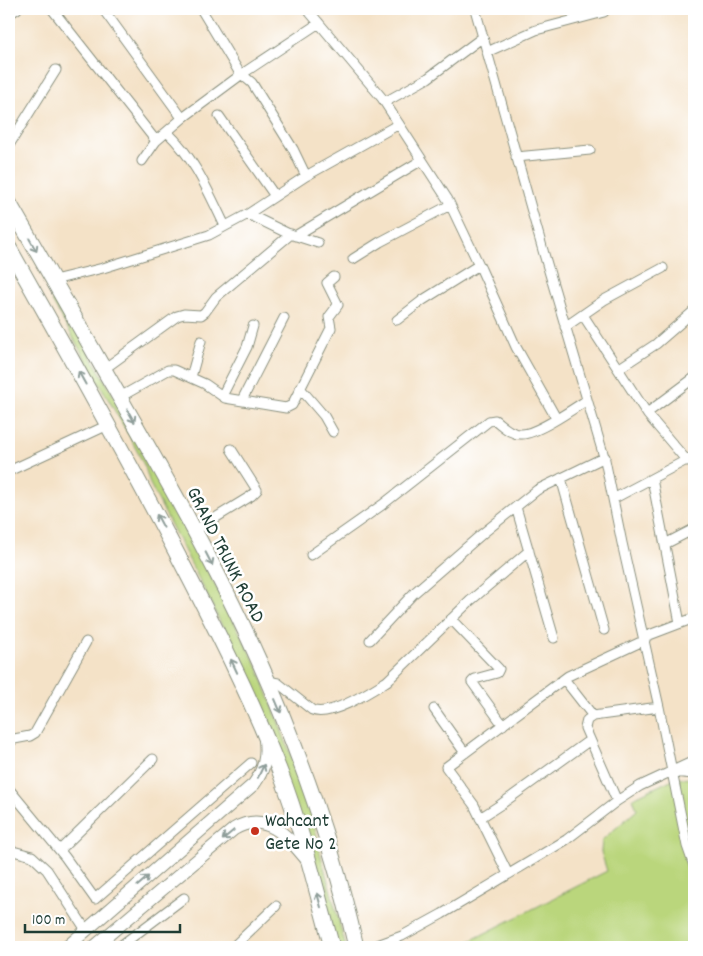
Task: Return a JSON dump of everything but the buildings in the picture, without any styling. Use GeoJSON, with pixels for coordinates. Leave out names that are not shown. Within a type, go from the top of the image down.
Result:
{"type":"FeatureCollection","features":[{"type":"Feature","properties":{"kind":"highway","name":"GRAND TRUNK ROAD"},"geometry":{"type":"LineString","coordinates":[[9,203],[194,531],[268,681],[315,800],[348,912],[356,947]]}},
{"type":"Feature","properties":{"kind":"highway"},"geometry":{"type":"LineString","coordinates":[[9,248],[108,425],[212,620],[281,774],[310,863],[332,947]]}},
{"type":"Feature","properties":{"kind":"highway"},"geometry":{"type":"LineString","coordinates":[[33,291],[54,280]]}},
{"type":"Feature","properties":{"kind":"main road"},"geometry":{"type":"LineString","coordinates":[[66,947],[254,784],[266,758],[264,733]]}},
{"type":"Feature","properties":{"kind":"main road"},"geometry":{"type":"LineString","coordinates":[[94,947],[234,829],[244,824],[258,823],[277,828],[310,863]]}},
{"type":"Feature","properties":{"kind":"street"},"geometry":{"type":"LineString","coordinates":[[9,14],[17,9]]}},
{"type":"Feature","properties":{"kind":"street"},"geometry":{"type":"LineString","coordinates":[[52,9],[156,141]]}},
{"type":"Feature","properties":{"kind":"street"},"geometry":{"type":"LineString","coordinates":[[103,9],[180,115]]}},
{"type":"Feature","properties":{"kind":"street"},"geometry":{"type":"LineString","coordinates":[[202,9],[239,72],[252,83],[293,148],[306,176]]}},
{"type":"Feature","properties":{"kind":"street"},"geometry":{"type":"LineString","coordinates":[[307,9],[385,102],[450,205],[516,347],[556,418]]}},
{"type":"Feature","properties":{"kind":"street"},"geometry":{"type":"LineString","coordinates":[[475,9],[516,157],[605,457],[622,543],[660,707],[687,846],[694,866]]}},
{"type":"Feature","properties":{"kind":"street"},"geometry":{"type":"LineString","coordinates":[[487,52],[536,30],[604,12]]}},
{"type":"Feature","properties":{"kind":"street"},"geometry":{"type":"LineString","coordinates":[[142,161],[156,141],[184,117],[242,74],[319,22]]}},
{"type":"Feature","properties":{"kind":"street"},"geometry":{"type":"LineString","coordinates":[[385,102],[428,78],[483,37]]}},
{"type":"Feature","properties":{"kind":"street"},"geometry":{"type":"LineString","coordinates":[[9,146],[56,70]]}},
{"type":"Feature","properties":{"kind":"street"},"geometry":{"type":"LineString","coordinates":[[219,116],[275,196]]}},
{"type":"Feature","properties":{"kind":"street"},"geometry":{"type":"LineString","coordinates":[[54,280],[209,235],[248,214],[306,176],[399,124]]}},
{"type":"Feature","properties":{"kind":"street"},"geometry":{"type":"LineString","coordinates":[[166,132],[184,150],[199,174],[225,226]]}},
{"type":"Feature","properties":{"kind":"street"},"geometry":{"type":"LineString","coordinates":[[516,157],[590,150]]}},
{"type":"Feature","properties":{"kind":"street"},"geometry":{"type":"LineString","coordinates":[[104,369],[177,316],[184,314],[201,316],[216,297],[293,235],[422,160]]}},
{"type":"Feature","properties":{"kind":"street"},"geometry":{"type":"LineString","coordinates":[[354,259],[380,242],[450,205]]}},
{"type":"Feature","properties":{"kind":"street"},"geometry":{"type":"LineString","coordinates":[[248,214],[293,235],[318,243]]}},
{"type":"Feature","properties":{"kind":"street"},"geometry":{"type":"LineString","coordinates":[[397,320],[423,300],[479,265]]}},
{"type":"Feature","properties":{"kind":"street"},"geometry":{"type":"LineString","coordinates":[[566,327],[604,300],[663,268]]}},
{"type":"Feature","properties":{"kind":"street"},"geometry":{"type":"LineString","coordinates":[[120,397],[168,370],[174,370],[205,384],[222,396],[286,408],[292,405],[332,328],[328,317],[338,305],[327,283],[334,276]]}},
{"type":"Feature","properties":{"kind":"street"},"geometry":{"type":"LineString","coordinates":[[618,369],[656,344],[694,312]]}},
{"type":"Feature","properties":{"kind":"street"},"geometry":{"type":"LineString","coordinates":[[583,315],[647,413],[691,458],[613,499]]}},
{"type":"Feature","properties":{"kind":"street"},"geometry":{"type":"LineString","coordinates":[[242,400],[284,318]]}},
{"type":"Feature","properties":{"kind":"street"},"geometry":{"type":"LineString","coordinates":[[222,396],[247,347],[253,326]]}},
{"type":"Feature","properties":{"kind":"street"},"geometry":{"type":"LineString","coordinates":[[191,377],[201,341]]}},
{"type":"Feature","properties":{"kind":"street"},"geometry":{"type":"LineString","coordinates":[[647,413],[694,378]]}},
{"type":"Feature","properties":{"kind":"street"},"geometry":{"type":"LineString","coordinates":[[300,388],[324,416],[333,432]]}},
{"type":"Feature","properties":{"kind":"street"},"geometry":{"type":"LineString","coordinates":[[311,554],[382,505],[489,421],[495,420],[511,432],[521,434],[533,432],[587,400]]}},
{"type":"Feature","properties":{"kind":"street"},"geometry":{"type":"LineString","coordinates":[[9,471],[108,425]]}},
{"type":"Feature","properties":{"kind":"street"},"geometry":{"type":"LineString","coordinates":[[194,531],[251,496],[257,490],[231,449]]}},
{"type":"Feature","properties":{"kind":"street"},"geometry":{"type":"LineString","coordinates":[[370,640],[414,594],[482,534],[537,490],[605,457]]}},
{"type":"Feature","properties":{"kind":"street"},"geometry":{"type":"LineString","coordinates":[[561,478],[604,630]]}},
{"type":"Feature","properties":{"kind":"street"},"geometry":{"type":"LineString","coordinates":[[652,479],[680,623]]}},
{"type":"Feature","properties":{"kind":"street"},"geometry":{"type":"LineString","coordinates":[[516,507],[554,638]]}},
{"type":"Feature","properties":{"kind":"street"},"geometry":{"type":"LineString","coordinates":[[665,544],[694,529]]}},
{"type":"Feature","properties":{"kind":"street"},"geometry":{"type":"LineString","coordinates":[[268,681],[278,683],[318,713],[332,710],[371,691],[386,681],[470,601],[529,551]]}},
{"type":"Feature","properties":{"kind":"street"},"geometry":{"type":"LineString","coordinates":[[508,874],[474,805],[446,767],[564,679],[645,639],[694,618]]}},
{"type":"Feature","properties":{"kind":"street"},"geometry":{"type":"LineString","coordinates":[[451,619],[499,669],[497,672],[475,679],[472,682],[503,725]]}},
{"type":"Feature","properties":{"kind":"street"},"geometry":{"type":"LineString","coordinates":[[9,740],[30,736],[35,733],[86,642]]}},
{"type":"Feature","properties":{"kind":"street"},"geometry":{"type":"LineString","coordinates":[[564,679],[593,716]]}},
{"type":"Feature","properties":{"kind":"street"},"geometry":{"type":"LineString","coordinates":[[617,801],[585,728],[587,720],[593,716],[660,707]]}},
{"type":"Feature","properties":{"kind":"street"},"geometry":{"type":"LineString","coordinates":[[434,709],[465,753]]}},
{"type":"Feature","properties":{"kind":"street"},"geometry":{"type":"LineString","coordinates":[[480,818],[590,740]]}},
{"type":"Feature","properties":{"kind":"street"},"geometry":{"type":"LineString","coordinates":[[60,850],[152,759]]}},
{"type":"Feature","properties":{"kind":"street"},"geometry":{"type":"LineString","coordinates":[[372,947],[402,936],[566,840],[640,786],[694,762]]}},
{"type":"Feature","properties":{"kind":"street"},"geometry":{"type":"LineString","coordinates":[[9,789],[60,850],[96,899],[251,763]]}},
{"type":"Feature","properties":{"kind":"street"},"geometry":{"type":"LineString","coordinates":[[672,772],[694,774]]}},
{"type":"Feature","properties":{"kind":"street"},"geometry":{"type":"LineString","coordinates":[[9,850],[32,856],[46,870],[86,930]]}},
{"type":"Feature","properties":{"kind":"street"},"geometry":{"type":"LineString","coordinates":[[119,947],[184,898]]}},
{"type":"Feature","properties":{"kind":"street"},"geometry":{"type":"LineString","coordinates":[[233,947],[276,906]]}},
{"type":"Feature","properties":{"kind":"green space"},"geometry":{"type":"Polygon","coordinates":[[[59,299],[155,469],[258,668],[311,808],[321,856],[346,947],[338,947],[267,727],[252,687],[150,484],[145,467],[131,439],[52,301],[59,299]]]}},
{"type":"Feature","properties":{"kind":"green space"},"geometry":{"type":"Polygon","coordinates":[[[694,778],[694,947],[458,947],[607,871],[601,852],[602,840],[637,810],[633,798],[673,779],[694,778]]]}},
{"type":"Feature","properties":{"kind":"place","name":"Wahcant Gete No 2"},"geometry":{"type":"Point","coordinates":[255,831]}}]}
